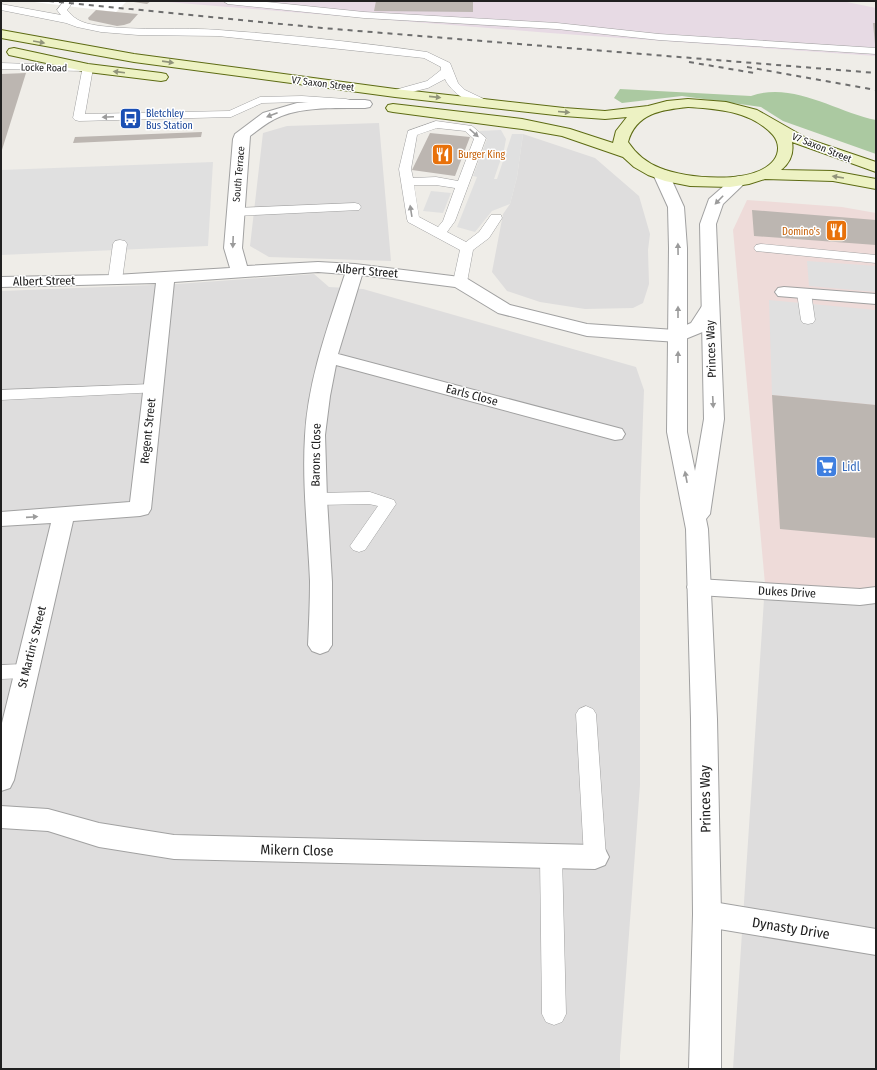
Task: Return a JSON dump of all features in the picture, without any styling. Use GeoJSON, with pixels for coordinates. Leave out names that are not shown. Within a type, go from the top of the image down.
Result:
{"type":"FeatureCollection","features":[{"type":"Feature","properties":{"kind":"main road","name":"V7 Saxon Street"},"geometry":{"type":"LineString","coordinates":[[1,34],[134,58],[395,93],[564,112],[598,114],[647,110],[673,104],[711,104],[748,112],[803,142],[876,167]]}},
{"type":"Feature","properties":{"kind":"main road"},"geometry":{"type":"LineString","coordinates":[[1,50],[88,68],[173,78]]}},
{"type":"Feature","properties":{"kind":"main road","name":"V7 Saxon Street"},"geometry":{"type":"LineString","coordinates":[[227,84],[327,96],[366,104],[522,124],[565,132],[627,153]]}},
{"type":"Feature","properties":{"kind":"main road"},"geometry":{"type":"LineString","coordinates":[[647,110],[630,120],[621,133],[620,142],[627,153],[641,165],[662,174],[700,182],[713,183],[739,181],[764,174],[780,163],[786,150],[783,137],[770,124]]}},
{"type":"Feature","properties":{"kind":"main road","name":"V7 Saxon Street"},"geometry":{"type":"LineString","coordinates":[[764,174],[833,176],[876,184]]}},
{"type":"Feature","properties":{"kind":"street","name":"South Terrace"},"geometry":{"type":"LineString","coordinates":[[240,272],[233,248],[241,139],[243,134],[268,116],[297,107],[332,104],[366,104]]}},
{"type":"Feature","properties":{"kind":"street","name":"Princes Way"},"geometry":{"type":"LineString","coordinates":[[662,174],[676,206],[678,336],[677,432],[696,529],[704,718],[706,1069]]}},
{"type":"Feature","properties":{"kind":"street","name":"Princes Way"},"geometry":{"type":"LineString","coordinates":[[696,529],[714,419],[708,224],[715,202],[739,181]]}},
{"type":"Feature","properties":{"kind":"street","name":"Albert Street"},"geometry":{"type":"LineString","coordinates":[[1,282],[166,278],[318,267],[355,269],[460,282],[504,309],[587,330],[678,336],[698,327],[710,308]]}},
{"type":"Feature","properties":{"kind":"street","name":"Barons Close"},"geometry":{"type":"LineString","coordinates":[[320,645],[321,582],[316,499],[315,435],[320,396],[328,357],[355,269]]}},
{"type":"Feature","properties":{"kind":"street","name":"Regent Street"},"geometry":{"type":"LineString","coordinates":[[64,515],[140,509],[166,278]]}},
{"type":"Feature","properties":{"kind":"street"},"geometry":{"type":"LineString","coordinates":[[784,292],[876,300]]}},
{"type":"Feature","properties":{"kind":"street","name":"Earls Close"},"geometry":{"type":"LineString","coordinates":[[328,357],[615,434]]}},
{"type":"Feature","properties":{"kind":"street"},"geometry":{"type":"LineString","coordinates":[[1,519],[64,515]]}},
{"type":"Feature","properties":{"kind":"street","name":"St Martin's Street"},"geometry":{"type":"LineString","coordinates":[[1,780],[64,515]]}},
{"type":"Feature","properties":{"kind":"street","name":"Dukes Drive"},"geometry":{"type":"LineString","coordinates":[[698,587],[860,597],[876,595]]}},
{"type":"Feature","properties":{"kind":"street","name":"Mikern Close"},"geometry":{"type":"LineString","coordinates":[[1,817],[48,820],[99,835],[174,847],[595,857]]}},
{"type":"Feature","properties":{"kind":"street","name":"Dynasty Drive"},"geometry":{"type":"LineString","coordinates":[[706,914],[876,942]]}},
{"type":"Feature","properties":{"kind":"lane"},"geometry":{"type":"LineString","coordinates":[[69,1],[62,10],[69,20]]}},
{"type":"Feature","properties":{"kind":"lane"},"geometry":{"type":"LineString","coordinates":[[228,1],[364,15],[557,26],[659,37],[876,51]]}},
{"type":"Feature","properties":{"kind":"lane"},"geometry":{"type":"LineString","coordinates":[[1,7],[69,20],[81,25],[116,30],[233,35],[427,55],[440,60],[446,65],[453,84],[461,92],[482,102]]}},
{"type":"Feature","properties":{"kind":"lane","name":"Locke Road"},"geometry":{"type":"LineString","coordinates":[[1,66],[88,68]]}},
{"type":"Feature","properties":{"kind":"lane"},"geometry":{"type":"LineString","coordinates":[[88,68],[79,118],[231,114],[260,100],[302,99],[366,104]]}},
{"type":"Feature","properties":{"kind":"lane"},"geometry":{"type":"LineString","coordinates":[[395,93],[429,84],[443,75],[447,70]]}},
{"type":"Feature","properties":{"kind":"lane"},"geometry":{"type":"LineString","coordinates":[[440,233],[449,221],[480,138],[468,128],[436,124],[412,134],[405,169],[413,219],[467,248]]}},
{"type":"Feature","properties":{"kind":"lane"},"geometry":{"type":"LineString","coordinates":[[407,182],[436,181],[463,185]]}},
{"type":"Feature","properties":{"kind":"lane"},"geometry":{"type":"LineString","coordinates":[[235,212],[355,207]]}},
{"type":"Feature","properties":{"kind":"lane"},"geometry":{"type":"LineString","coordinates":[[460,282],[467,248],[484,235],[496,218]]}},
{"type":"Feature","properties":{"kind":"lane"},"geometry":{"type":"LineString","coordinates":[[115,280],[120,244]]}},
{"type":"Feature","properties":{"kind":"lane"},"geometry":{"type":"LineString","coordinates":[[761,248],[876,259]]}},
{"type":"Feature","properties":{"kind":"lane"},"geometry":{"type":"LineString","coordinates":[[804,293],[808,320]]}},
{"type":"Feature","properties":{"kind":"lane"},"geometry":{"type":"LineString","coordinates":[[1,395],[153,389]]}},
{"type":"Feature","properties":{"kind":"lane"},"geometry":{"type":"LineString","coordinates":[[316,499],[370,498],[388,504],[359,546]]}},
{"type":"Feature","properties":{"kind":"lane"},"geometry":{"type":"LineString","coordinates":[[1,672],[26,672]]}},
{"type":"Feature","properties":{"kind":"lane"},"geometry":{"type":"LineString","coordinates":[[586,714],[595,857]]}},
{"type":"Feature","properties":{"kind":"lane"},"geometry":{"type":"LineString","coordinates":[[551,856],[554,1014]]}},
{"type":"Feature","properties":{"kind":"shaded area"},"geometry":{"type":"Polygon","coordinates":[[[155,1],[842,1],[876,8],[876,56],[550,33],[155,1]]]}},
{"type":"Feature","properties":{"kind":"shaded area"},"geometry":{"type":"Polygon","coordinates":[[[379,123],[391,261],[269,257],[250,246],[263,133],[287,126],[379,123]]]}},
{"type":"Feature","properties":{"kind":"shaded area"},"geometry":{"type":"Polygon","coordinates":[[[501,130],[506,139],[504,150],[494,179],[497,179],[512,134],[523,134],[517,177],[510,204],[492,211],[475,232],[457,227],[477,177],[473,176],[487,139],[479,131],[501,130]]]}},
{"type":"Feature","properties":{"kind":"shaded area"},"geometry":{"type":"Polygon","coordinates":[[[523,134],[595,158],[639,196],[650,234],[648,250],[649,284],[643,303],[633,308],[585,309],[540,302],[507,291],[492,272],[503,214],[510,204],[517,177],[523,134]]]}},
{"type":"Feature","properties":{"kind":"shaded area"},"geometry":{"type":"Polygon","coordinates":[[[213,162],[208,246],[1,255],[1,170],[213,162]]]}},
{"type":"Feature","properties":{"kind":"shaded area"},"geometry":{"type":"Polygon","coordinates":[[[431,191],[451,193],[443,213],[423,211],[431,191]]]}},
{"type":"Feature","properties":{"kind":"shaded area"},"geometry":{"type":"Polygon","coordinates":[[[747,200],[842,207],[876,213],[876,593],[765,584],[733,230],[747,200]]]}},
{"type":"Feature","properties":{"kind":"shaded area"},"geometry":{"type":"Polygon","coordinates":[[[807,261],[876,266],[876,292],[809,286],[807,261]]]}},
{"type":"Feature","properties":{"kind":"shaded area"},"geometry":{"type":"Polygon","coordinates":[[[314,274],[329,287],[363,289],[636,367],[644,390],[640,498],[640,785],[620,1069],[1,1069],[1,291],[177,284],[314,274]]]}},
{"type":"Feature","properties":{"kind":"shaded area"},"geometry":{"type":"Polygon","coordinates":[[[769,300],[876,310],[876,405],[772,395],[769,300]]]}},
{"type":"Feature","properties":{"kind":"shaded area"},"geometry":{"type":"Polygon","coordinates":[[[765,584],[876,593],[876,1069],[733,1069],[765,584]]]}},
{"type":"Feature","properties":{"kind":"green space"},"geometry":{"type":"Polygon","coordinates":[[[620,89],[751,96],[767,92],[783,92],[814,99],[876,120],[876,154],[783,121],[761,107],[682,96],[622,103],[614,98],[620,89]]]}},
{"type":"Feature","properties":{"kind":"pier"},"geometry":{"type":"Polygon","coordinates":[[[26,1],[117,1],[126,2],[116,12],[26,1]]]}},
{"type":"Feature","properties":{"kind":"building"},"geometry":{"type":"Polygon","coordinates":[[[127,1],[151,1],[147,4],[127,1]]]}},
{"type":"Feature","properties":{"kind":"building"},"geometry":{"type":"Polygon","coordinates":[[[376,1],[473,1],[473,12],[374,11],[376,1]]]}},
{"type":"Feature","properties":{"kind":"building"},"geometry":{"type":"Polygon","coordinates":[[[96,10],[138,14],[130,23],[117,26],[89,20],[88,18],[96,10]]]}},
{"type":"Feature","properties":{"kind":"building"},"geometry":{"type":"Polygon","coordinates":[[[873,23],[876,23],[876,44],[875,44],[873,23]]]}},
{"type":"Feature","properties":{"kind":"building"},"geometry":{"type":"Polygon","coordinates":[[[26,73],[1,153],[1,74],[26,73]]]}},
{"type":"Feature","properties":{"kind":"building"},"geometry":{"type":"Polygon","coordinates":[[[202,132],[201,137],[73,143],[75,137],[202,132]]]}},
{"type":"Feature","properties":{"kind":"building","name":"Burger King"},"geometry":{"type":"Polygon","coordinates":[[[430,133],[470,137],[455,176],[412,170],[430,133]]]}},
{"type":"Feature","properties":{"kind":"building"},"geometry":{"type":"Polygon","coordinates":[[[752,210],[876,220],[876,245],[754,236],[752,210]]]}},
{"type":"Feature","properties":{"kind":"building","name":"Lidl"},"geometry":{"type":"Polygon","coordinates":[[[772,395],[876,405],[876,538],[780,529],[772,395]]]}},
{"type":"Feature","properties":{"kind":"railway"},"geometry":{"type":"LineString","coordinates":[[49,1],[322,28],[876,73]]}},
{"type":"Feature","properties":{"kind":"railway"},"geometry":{"type":"LineString","coordinates":[[689,62],[754,73]]}},
{"type":"Feature","properties":{"kind":"railway"},"geometry":{"type":"LineString","coordinates":[[747,67],[876,90]]}},
{"type":"Feature","properties":{"kind":"place","name":"Bletchley Bus Station"},"geometry":{"type":"Point","coordinates":[130,119]}},
{"type":"Feature","properties":{"kind":"place","name":"Burger King"},"geometry":{"type":"Point","coordinates":[442,154]}},
{"type":"Feature","properties":{"kind":"place","name":"Domino's"},"geometry":{"type":"Point","coordinates":[836,231]}},
{"type":"Feature","properties":{"kind":"place","name":"Lidl"},"geometry":{"type":"Point","coordinates":[826,467]}}]}
